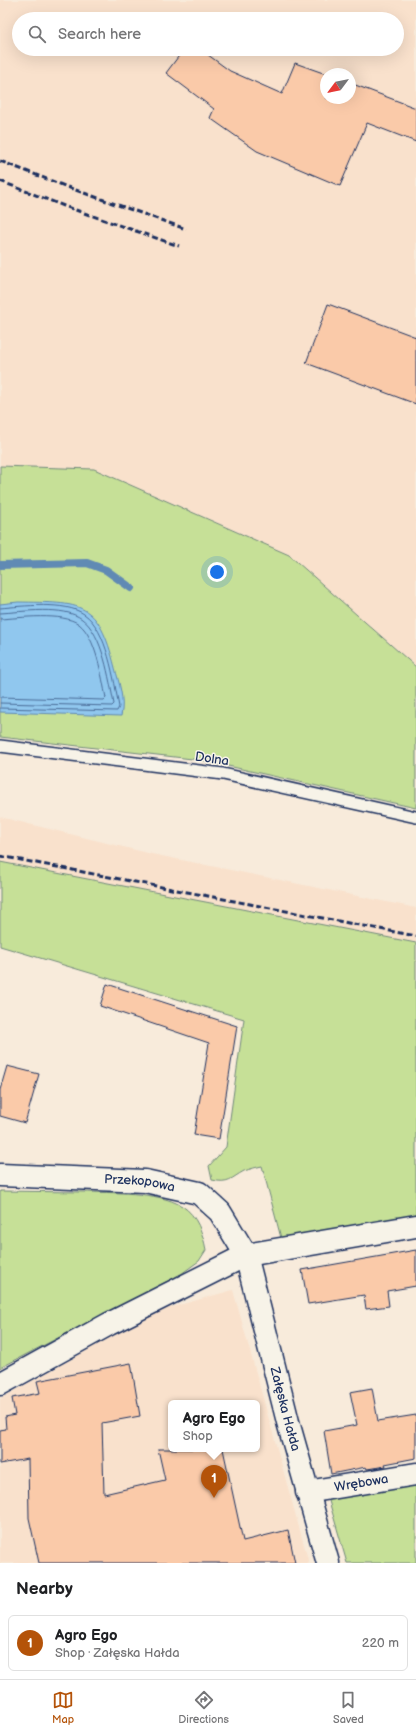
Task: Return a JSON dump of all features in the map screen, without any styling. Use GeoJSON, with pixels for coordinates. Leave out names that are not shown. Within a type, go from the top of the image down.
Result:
{"type":"FeatureCollection","features":[{"type":"Feature","properties":{"kind":"street","name":"Przekopowa"},"geometry":{"type":"LineString","coordinates":[[0,1175],[145,1180],[199,1193],[220,1212],[246,1255]]}},
{"type":"Feature","properties":{"kind":"street"},"geometry":{"type":"LineString","coordinates":[[0,1384],[109,1324],[246,1255],[416,1226]]}},
{"type":"Feature","properties":{"kind":"street","name":"Załęska Hałda"},"geometry":{"type":"LineString","coordinates":[[246,1255],[307,1492],[328,1563]]}},
{"type":"Feature","properties":{"kind":"street","name":"Wrębowa"},"geometry":{"type":"LineString","coordinates":[[307,1492],[416,1474]]}},
{"type":"Feature","properties":{"kind":"lane","name":"Dolna"},"geometry":{"type":"LineString","coordinates":[[0,746],[223,774],[416,816]]}},
{"type":"Feature","properties":{"kind":"shaded area"},"geometry":{"type":"Polygon","coordinates":[[[0,0],[416,0],[416,667],[289,555],[94,469],[0,466],[0,0]]]}},
{"type":"Feature","properties":{"kind":"shaded area"},"geometry":{"type":"Polygon","coordinates":[[[0,817],[152,854],[416,908],[416,943],[0,862],[0,817]]]}},
{"type":"Feature","properties":{"kind":"shaded area"},"geometry":{"type":"Polygon","coordinates":[[[233,1290],[309,1563],[0,1563],[0,1399],[158,1311],[233,1290]]]}},
{"type":"Feature","properties":{"kind":"green space"},"geometry":{"type":"Polygon","coordinates":[[[0,466],[94,469],[289,555],[416,667],[416,808],[201,760],[0,737],[0,466]]]}},
{"type":"Feature","properties":{"kind":"green space"},"geometry":{"type":"Polygon","coordinates":[[[0,862],[416,943],[416,1215],[281,1238],[262,1166],[244,1171],[226,1181],[212,1180],[209,1166],[226,1147],[244,1019],[0,946],[0,862]]]}},
{"type":"Feature","properties":{"kind":"green space"},"geometry":{"type":"Polygon","coordinates":[[[0,1191],[120,1193],[147,1195],[172,1201],[182,1206],[192,1214],[201,1231],[206,1250],[199,1261],[181,1274],[0,1368],[0,1191]]]}},
{"type":"Feature","properties":{"kind":"green space"},"geometry":{"type":"Polygon","coordinates":[[[416,1479],[416,1563],[347,1563],[327,1494],[416,1479]]]}},
{"type":"Feature","properties":{"kind":"water"},"geometry":{"type":"Polygon","coordinates":[[[18,602],[58,603],[72,605],[84,610],[94,617],[102,629],[109,646],[120,686],[122,698],[121,716],[0,712],[0,604],[18,602]]]}},
{"type":"Feature","properties":{"kind":"building"},"geometry":{"type":"Polygon","coordinates":[[[179,56],[210,56],[230,71],[282,94],[295,63],[320,72],[320,104],[356,104],[356,85],[416,108],[416,142],[367,123],[340,186],[257,151],[210,118],[214,109],[166,73],[179,56]]]}},
{"type":"Feature","properties":{"kind":"building"},"geometry":{"type":"Polygon","coordinates":[[[328,304],[416,337],[416,404],[306,363],[328,304]]]}},
{"type":"Feature","properties":{"kind":"building"},"geometry":{"type":"Polygon","coordinates":[[[107,984],[237,1026],[219,1139],[194,1135],[209,1043],[100,1006],[107,984]]]}},
{"type":"Feature","properties":{"kind":"building"},"geometry":{"type":"Polygon","coordinates":[[[7,1066],[39,1074],[25,1123],[0,1116],[0,1090],[7,1066]]]}},
{"type":"Feature","properties":{"kind":"building"},"geometry":{"type":"Polygon","coordinates":[[[416,1250],[416,1286],[387,1291],[389,1306],[366,1309],[364,1295],[308,1304],[302,1270],[416,1250]]]}},
{"type":"Feature","properties":{"kind":"building"},"geometry":{"type":"Polygon","coordinates":[[[131,1363],[140,1416],[102,1423],[104,1494],[165,1480],[158,1449],[168,1449],[168,1452],[224,1452],[243,1541],[288,1530],[295,1563],[39,1563],[29,1518],[28,1459],[0,1464],[0,1430],[6,1429],[5,1417],[15,1415],[12,1398],[40,1393],[37,1381],[131,1363]]]}},
{"type":"Feature","properties":{"kind":"building"},"geometry":{"type":"Polygon","coordinates":[[[372,1388],[378,1421],[416,1415],[416,1458],[385,1464],[386,1466],[367,1469],[366,1467],[331,1474],[324,1431],[357,1425],[350,1392],[372,1388]]]}},
{"type":"Feature","properties":{"kind":"waterway"},"geometry":{"type":"LineString","coordinates":[[0,565],[87,563],[106,570],[131,588]]}},
{"type":"Feature","properties":{"kind":"railway"},"geometry":{"type":"LineString","coordinates":[[0,161],[70,188],[186,229]]}},
{"type":"Feature","properties":{"kind":"railway"},"geometry":{"type":"LineString","coordinates":[[0,181],[64,206],[179,246]]}},
{"type":"Feature","properties":{"kind":"railway"},"geometry":{"type":"LineString","coordinates":[[0,856],[416,936]]}},
{"type":"Feature","properties":{"kind":"place","name":"Agro Ego"},"geometry":{"type":"Point","coordinates":[214,1498]}}]}
